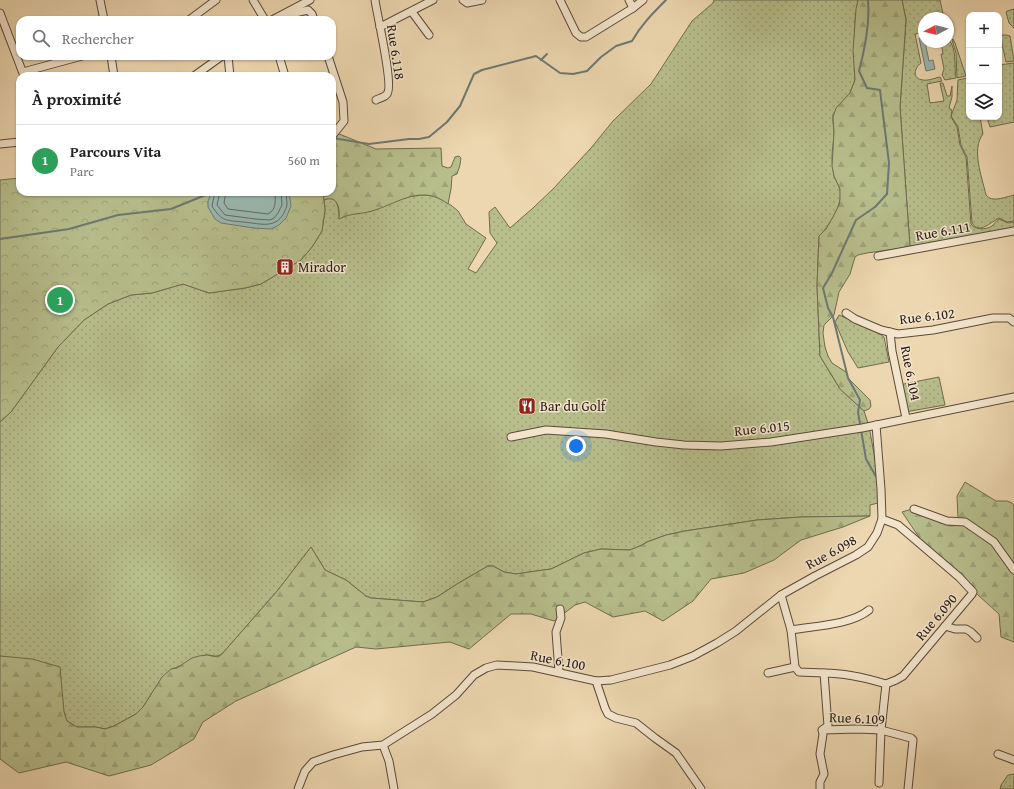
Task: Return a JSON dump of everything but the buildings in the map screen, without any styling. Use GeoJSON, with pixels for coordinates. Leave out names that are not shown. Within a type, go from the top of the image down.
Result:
{"type":"FeatureCollection","features":[{"type":"Feature","properties":{"kind":"street"},"geometry":{"type":"LineString","coordinates":[[100,0],[103,16]]}},
{"type":"Feature","properties":{"kind":"street"},"geometry":{"type":"LineString","coordinates":[[194,16],[216,0]]}},
{"type":"Feature","properties":{"kind":"street"},"geometry":{"type":"LineString","coordinates":[[253,0],[263,16]]}},
{"type":"Feature","properties":{"kind":"street"},"geometry":{"type":"LineString","coordinates":[[282,16],[287,11],[310,0]]}},
{"type":"Feature","properties":{"kind":"street","name":"Rue 6.118"},"geometry":{"type":"LineString","coordinates":[[375,0],[389,79],[388,93],[386,96],[376,100]]}},
{"type":"Feature","properties":{"kind":"street"},"geometry":{"type":"LineString","coordinates":[[380,27],[433,0]]}},
{"type":"Feature","properties":{"kind":"street"},"geometry":{"type":"LineString","coordinates":[[463,0],[467,3],[482,0]]}},
{"type":"Feature","properties":{"kind":"street"},"geometry":{"type":"LineString","coordinates":[[560,0],[576,34],[581,37],[586,37],[633,8],[643,0]]}},
{"type":"Feature","properties":{"kind":"street"},"geometry":{"type":"LineString","coordinates":[[629,0],[633,8]]}},
{"type":"Feature","properties":{"kind":"street"},"geometry":{"type":"LineString","coordinates":[[282,16],[308,10],[313,16]]}},
{"type":"Feature","properties":{"kind":"street"},"geometry":{"type":"LineString","coordinates":[[412,12],[429,35]]}},
{"type":"Feature","properties":{"kind":"street"},"geometry":{"type":"LineString","coordinates":[[0,14],[16,56]]}},
{"type":"Feature","properties":{"kind":"street"},"geometry":{"type":"LineString","coordinates":[[18,60],[22,72]]}},
{"type":"Feature","properties":{"kind":"street"},"geometry":{"type":"LineString","coordinates":[[30,72],[69,60]]}},
{"type":"Feature","properties":{"kind":"street"},"geometry":{"type":"LineString","coordinates":[[112,60],[114,72]]}},
{"type":"Feature","properties":{"kind":"street"},"geometry":{"type":"LineString","coordinates":[[200,72],[216,60]]}},
{"type":"Feature","properties":{"kind":"street"},"geometry":{"type":"LineString","coordinates":[[228,60],[230,72]]}},
{"type":"Feature","properties":{"kind":"street"},"geometry":{"type":"LineString","coordinates":[[280,60],[284,72]]}},
{"type":"Feature","properties":{"kind":"street"},"geometry":{"type":"LineString","coordinates":[[329,60],[333,72]]}},
{"type":"Feature","properties":{"kind":"street"},"geometry":{"type":"LineString","coordinates":[[336,81],[343,102],[344,121],[336,131]]}},
{"type":"Feature","properties":{"kind":"street"},"geometry":{"type":"LineString","coordinates":[[0,144],[16,142]]}},
{"type":"Feature","properties":{"kind":"street","name":"Rue 6.111"},"geometry":{"type":"LineString","coordinates":[[878,256],[1014,231]]}},
{"type":"Feature","properties":{"kind":"street","name":"Rue 6.102"},"geometry":{"type":"LineString","coordinates":[[846,313],[855,319],[881,330],[898,334],[913,333],[993,318],[1009,318],[1014,322]]}},
{"type":"Feature","properties":{"kind":"street","name":"Rue 6.104"},"geometry":{"type":"LineString","coordinates":[[890,332],[892,350],[906,418]]}},
{"type":"Feature","properties":{"kind":"street","name":"Rue 6.015"},"geometry":{"type":"LineString","coordinates":[[512,437],[546,430],[606,434],[684,445],[721,446],[771,442],[862,428],[1014,397]]}},
{"type":"Feature","properties":{"kind":"street"},"geometry":{"type":"LineString","coordinates":[[876,425],[882,519]]}},
{"type":"Feature","properties":{"kind":"street"},"geometry":{"type":"LineString","coordinates":[[914,509],[947,521],[965,522],[994,542],[1014,570]]}},
{"type":"Feature","properties":{"kind":"street","name":"Rue 6.098"},"geometry":{"type":"LineString","coordinates":[[596,681],[610,680],[670,665],[693,656],[736,631],[781,595],[856,555],[868,547],[877,533],[882,519]]}},
{"type":"Feature","properties":{"kind":"street","name":"Rue 6.090"},"geometry":{"type":"LineString","coordinates":[[882,519],[898,525],[959,577],[973,592],[903,676],[886,684]]}},
{"type":"Feature","properties":{"kind":"street"},"geometry":{"type":"LineString","coordinates":[[781,595],[791,630],[795,667],[799,672],[835,673],[886,684],[881,730],[879,783]]}},
{"type":"Feature","properties":{"kind":"street"},"geometry":{"type":"LineString","coordinates":[[559,672],[556,632],[561,618],[560,609]]}},
{"type":"Feature","properties":{"kind":"street"},"geometry":{"type":"LineString","coordinates":[[791,630],[851,620],[869,610]]}},
{"type":"Feature","properties":{"kind":"street"},"geometry":{"type":"LineString","coordinates":[[945,626],[955,630],[966,630],[971,632],[977,638]]}},
{"type":"Feature","properties":{"kind":"street","name":"Rue 6.100"},"geometry":{"type":"LineString","coordinates":[[383,745],[432,714],[456,695],[474,675],[486,668],[497,664],[533,667],[596,681],[608,714],[616,718],[636,722],[655,738],[673,750],[700,789]]}},
{"type":"Feature","properties":{"kind":"street"},"geometry":{"type":"LineString","coordinates":[[768,673],[795,667]]}},
{"type":"Feature","properties":{"kind":"street"},"geometry":{"type":"LineString","coordinates":[[820,789],[820,782],[824,774],[820,754],[823,734],[822,730],[828,726],[824,673]]}},
{"type":"Feature","properties":{"kind":"street","name":"Rue 6.109"},"geometry":{"type":"LineString","coordinates":[[822,730],[881,730],[908,736],[914,740],[908,789]]}},
{"type":"Feature","properties":{"kind":"street"},"geometry":{"type":"LineString","coordinates":[[298,789],[305,771],[313,762],[362,747],[383,745],[389,761],[394,789]]}},
{"type":"Feature","properties":{"kind":"street"},"geometry":{"type":"LineString","coordinates":[[998,754],[1014,760]]}},
{"type":"Feature","properties":{"kind":"green space"},"geometry":{"type":"Polygon","coordinates":[[[714,0],[858,0],[855,20],[855,80],[850,93],[833,114],[834,133],[832,164],[834,176],[840,188],[840,196],[834,215],[819,237],[817,286],[820,356],[840,389],[864,411],[869,426],[879,491],[878,503],[870,505],[870,516],[801,517],[757,520],[685,531],[666,535],[630,550],[601,549],[584,553],[551,569],[516,574],[504,572],[493,566],[488,566],[437,597],[423,602],[371,598],[366,596],[346,580],[325,570],[311,547],[278,590],[222,654],[216,656],[207,655],[171,669],[156,687],[143,707],[136,714],[114,726],[105,729],[96,727],[77,727],[67,721],[64,712],[11,658],[0,656],[0,422],[11,412],[58,347],[84,320],[108,304],[131,295],[152,293],[183,284],[209,293],[245,288],[261,284],[301,260],[312,247],[322,231],[325,210],[324,200],[329,199],[332,199],[337,204],[339,219],[348,214],[371,211],[407,197],[423,195],[433,196],[443,200],[458,211],[466,224],[486,238],[468,269],[476,273],[497,243],[490,233],[489,212],[495,207],[510,228],[533,208],[591,148],[613,121],[651,84],[692,21],[713,3],[714,0]]]}},
{"type":"Feature","properties":{"kind":"green space"},"geometry":{"type":"Polygon","coordinates":[[[858,0],[902,0],[906,20],[900,107],[910,247],[867,253],[855,257],[850,274],[839,292],[834,315],[824,325],[823,333],[825,347],[832,363],[846,372],[848,378],[870,400],[871,406],[869,409],[864,411],[840,389],[820,356],[817,286],[819,236],[826,229],[833,217],[839,205],[840,199],[840,189],[834,176],[832,166],[834,132],[833,117],[836,108],[850,93],[855,80],[853,51],[858,0]]]}},
{"type":"Feature","properties":{"kind":"green space"},"geometry":{"type":"Polygon","coordinates":[[[902,0],[940,0],[943,12],[918,12],[918,33],[915,34],[921,63],[915,73],[919,79],[927,80],[940,77],[942,81],[927,84],[930,103],[944,101],[940,83],[943,83],[947,96],[950,96],[952,86],[952,97],[949,108],[952,110],[951,117],[957,127],[960,145],[966,157],[971,224],[981,229],[987,228],[992,226],[999,219],[1008,223],[1014,222],[1014,228],[910,247],[900,107],[906,20],[902,0]]]}},
{"type":"Feature","properties":{"kind":"green space"},"geometry":{"type":"Polygon","coordinates":[[[1014,9],[1014,28],[1009,23],[1006,12],[1014,9]]]}},
{"type":"Feature","properties":{"kind":"green space"},"geometry":{"type":"Polygon","coordinates":[[[1002,35],[1010,36],[1014,61],[1006,62],[1002,44],[1002,35]]]}},
{"type":"Feature","properties":{"kind":"green space"},"geometry":{"type":"Polygon","coordinates":[[[954,41],[966,76],[957,78],[954,41]]]}},
{"type":"Feature","properties":{"kind":"green space"},"geometry":{"type":"Polygon","coordinates":[[[942,48],[953,48],[956,78],[945,80],[942,75],[944,69],[941,54],[943,54],[942,48]]]}},
{"type":"Feature","properties":{"kind":"green space"},"geometry":{"type":"Polygon","coordinates":[[[1014,63],[1014,122],[990,127],[988,120],[1002,120],[1002,65],[1014,63]]]}},
{"type":"Feature","properties":{"kind":"green space"},"geometry":{"type":"Polygon","coordinates":[[[966,78],[966,120],[981,120],[983,134],[978,147],[978,163],[986,195],[992,199],[995,199],[1014,195],[1014,221],[1007,222],[999,218],[982,228],[978,228],[972,223],[967,157],[961,145],[958,127],[951,116],[957,100],[958,80],[966,78]]]}},
{"type":"Feature","properties":{"kind":"green space"},"geometry":{"type":"Polygon","coordinates":[[[336,133],[376,149],[441,148],[442,166],[448,168],[451,167],[455,157],[459,156],[461,158],[457,174],[452,176],[448,204],[429,195],[411,196],[370,212],[349,215],[339,219],[339,211],[335,201],[329,199],[324,201],[323,196],[336,196],[336,133]]]}},
{"type":"Feature","properties":{"kind":"green space"},"geometry":{"type":"Polygon","coordinates":[[[16,178],[16,196],[323,196],[325,210],[322,231],[312,247],[301,260],[261,284],[245,288],[209,293],[183,284],[152,293],[131,295],[108,304],[84,320],[58,347],[11,412],[0,422],[0,180],[16,178]]]}},
{"type":"Feature","properties":{"kind":"green space"},"geometry":{"type":"Polygon","coordinates":[[[839,315],[874,330],[884,337],[889,362],[858,368],[848,352],[835,322],[839,315]]]}},
{"type":"Feature","properties":{"kind":"green space"},"geometry":{"type":"Polygon","coordinates":[[[939,377],[945,405],[905,412],[899,385],[939,377]]]}},
{"type":"Feature","properties":{"kind":"green space"},"geometry":{"type":"Polygon","coordinates":[[[965,482],[996,501],[1007,501],[1012,503],[1014,506],[1014,642],[1001,637],[999,614],[927,549],[902,512],[912,509],[937,518],[958,518],[957,496],[965,482]]]}},
{"type":"Feature","properties":{"kind":"green space"},"geometry":{"type":"Polygon","coordinates":[[[870,516],[843,527],[801,540],[774,560],[744,573],[711,579],[693,601],[663,621],[645,611],[613,617],[585,602],[575,605],[554,621],[531,614],[511,614],[469,649],[450,642],[376,649],[356,647],[236,701],[203,722],[194,739],[151,765],[109,776],[66,762],[19,773],[0,759],[0,656],[32,659],[60,667],[64,712],[67,721],[77,727],[96,727],[105,729],[114,726],[136,714],[143,707],[162,677],[171,669],[177,668],[192,658],[207,655],[218,657],[222,654],[278,590],[311,547],[325,570],[346,580],[366,596],[371,598],[423,602],[437,597],[488,566],[493,566],[504,572],[516,574],[551,569],[584,553],[601,549],[630,550],[666,535],[685,531],[757,520],[801,517],[870,516]]]}},
{"type":"Feature","properties":{"kind":"green space"},"geometry":{"type":"Polygon","coordinates":[[[1014,774],[1014,789],[1000,789],[1008,775],[1014,774]]]}},
{"type":"Feature","properties":{"kind":"water"},"geometry":{"type":"Polygon","coordinates":[[[921,48],[926,48],[929,61],[933,60],[935,69],[926,71],[921,48]]]}},
{"type":"Feature","properties":{"kind":"water"},"geometry":{"type":"Polygon","coordinates":[[[210,196],[290,196],[291,206],[286,218],[279,225],[271,229],[254,228],[221,223],[215,219],[208,207],[210,196]]]}},
{"type":"Feature","properties":{"kind":"waterway"},"geometry":{"type":"LineString","coordinates":[[336,138],[369,144],[429,137],[447,122],[460,106],[474,74],[482,70],[536,56],[560,73],[573,74],[587,71],[601,57],[616,46],[632,41],[643,24],[666,0]]}},
{"type":"Feature","properties":{"kind":"waterway"},"geometry":{"type":"LineString","coordinates":[[868,0],[866,36],[859,71],[867,88],[880,90],[889,163],[887,194],[875,207],[856,220],[832,273],[823,288],[828,308],[833,317],[848,378],[860,400],[858,412],[866,459],[878,480]]}},
{"type":"Feature","properties":{"kind":"waterway"},"geometry":{"type":"LineString","coordinates":[[541,60],[547,54]]}},
{"type":"Feature","properties":{"kind":"waterway"},"geometry":{"type":"LineString","coordinates":[[0,239],[69,229],[118,215],[171,209],[203,196]]}},
{"type":"Feature","properties":{"kind":"place","name":"Mirador"},"geometry":{"type":"Point","coordinates":[285,267]}},
{"type":"Feature","properties":{"kind":"place","name":"Parcours Vita"},"geometry":{"type":"Point","coordinates":[60,300]}},
{"type":"Feature","properties":{"kind":"place","name":"Bar du Golf"},"geometry":{"type":"Point","coordinates":[527,406]}}]}
